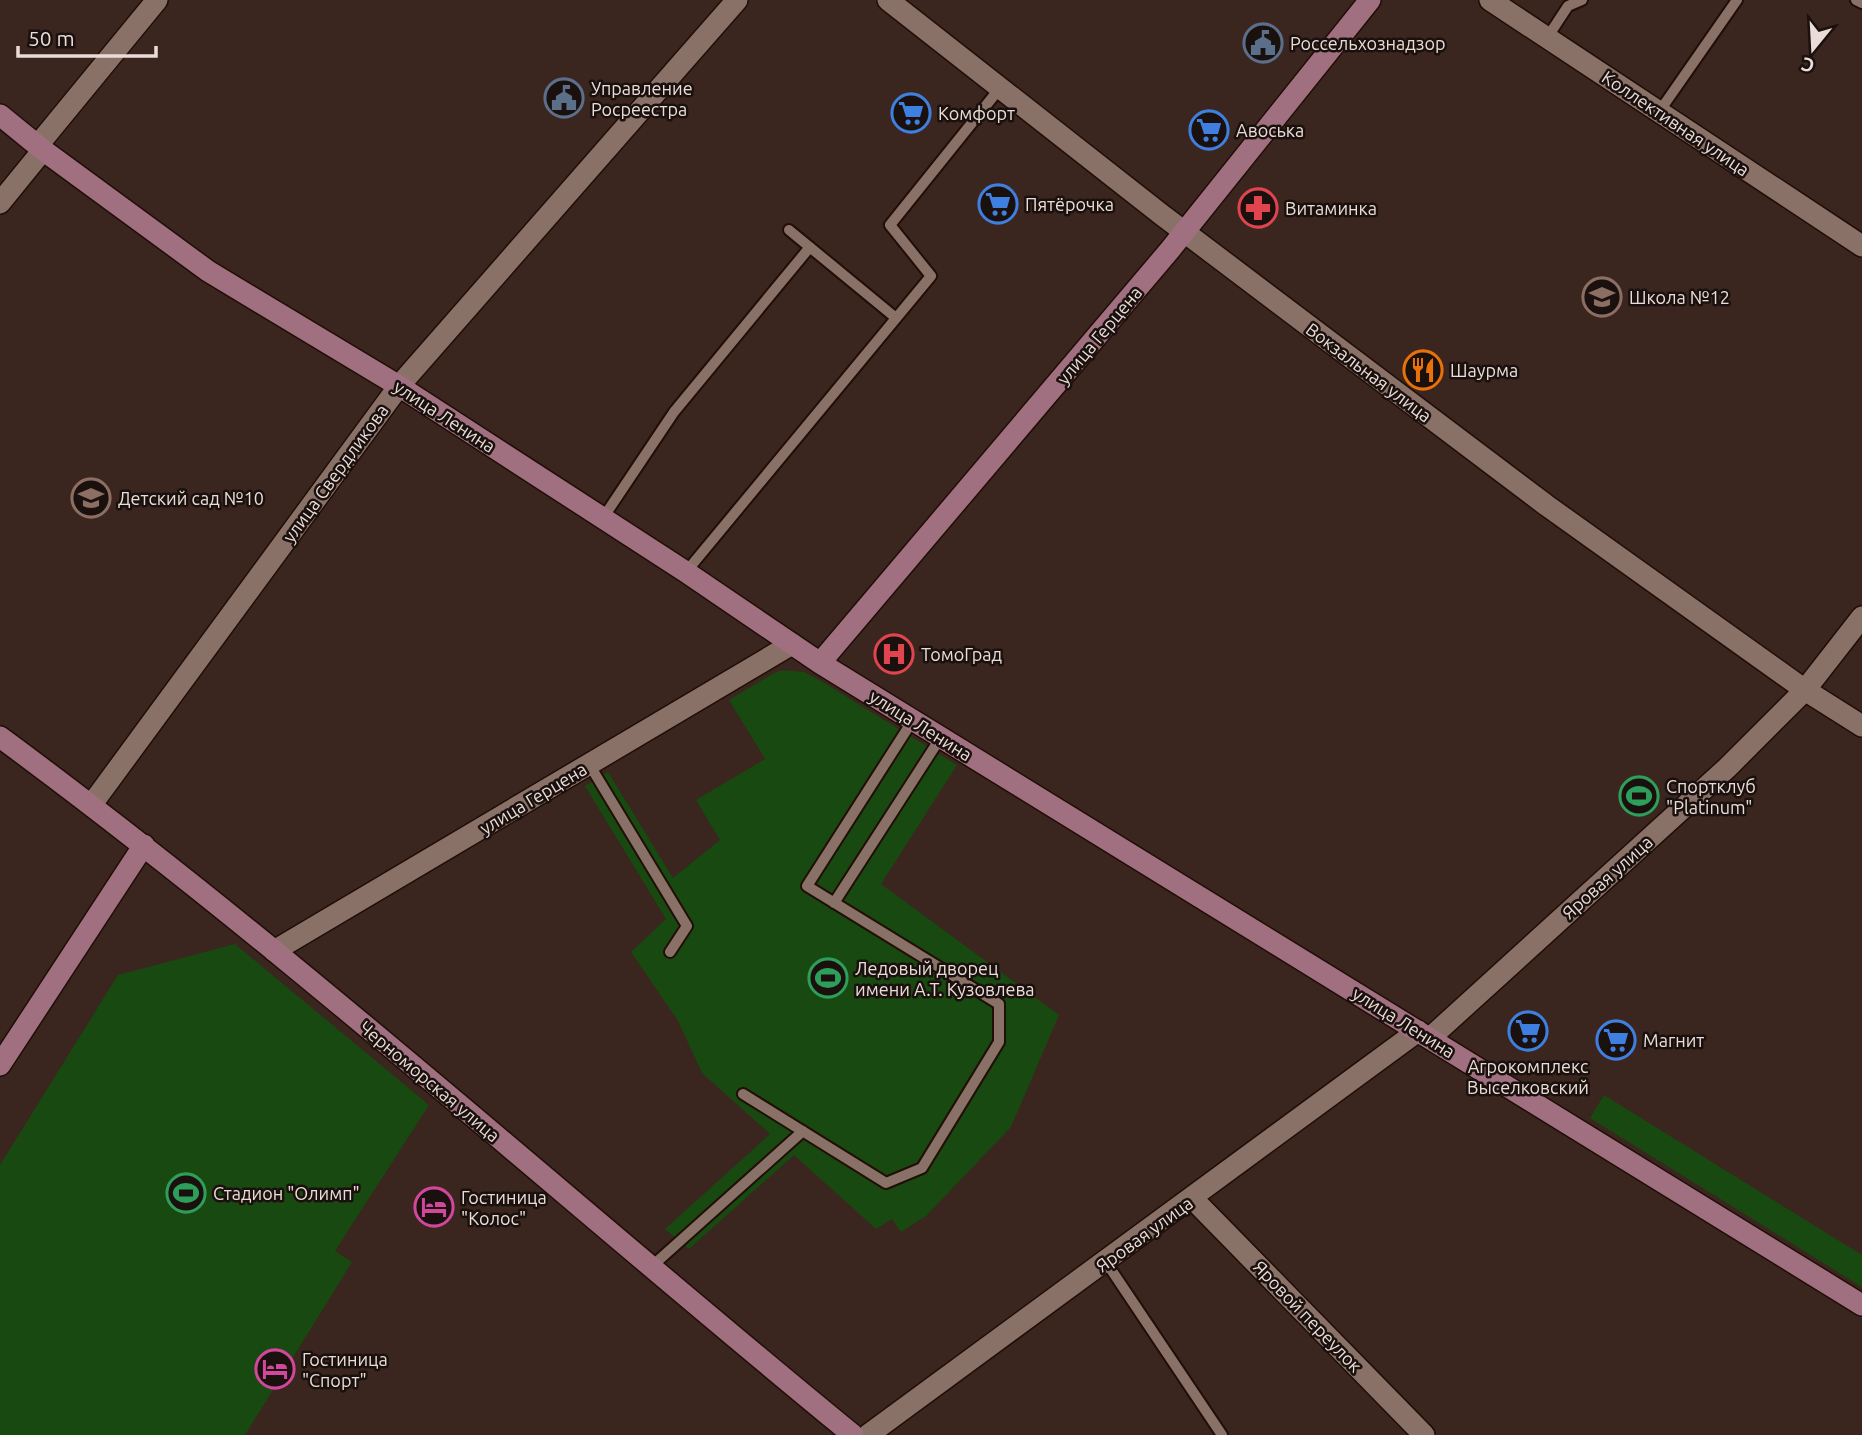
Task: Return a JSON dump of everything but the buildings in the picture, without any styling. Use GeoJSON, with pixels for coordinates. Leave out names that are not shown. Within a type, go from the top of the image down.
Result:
{"type":"FeatureCollection","features":[{"type":"Feature","properties":{"kind":"street"},"geometry":{"type":"LineString","coordinates":[[0,204],[157,0]]}},
{"type":"Feature","properties":{"kind":"street","name":"улица Свердликова"},"geometry":{"type":"LineString","coordinates":[[92,804],[399,386],[737,0]]}},
{"type":"Feature","properties":{"kind":"street","name":"Вокзальная улица"},"geometry":{"type":"LineString","coordinates":[[888,0],[1184,233],[1546,505],[1805,690],[1862,726]]}},
{"type":"Feature","properties":{"kind":"street","name":"улица Герцена"},"geometry":{"type":"LineString","coordinates":[[820,663],[1184,233],[1370,0]]}},
{"type":"Feature","properties":{"kind":"street","name":"Коллективная улица"},"geometry":{"type":"LineString","coordinates":[[1490,0],[1862,246]]}},
{"type":"Feature","properties":{"kind":"street","name":"улица Ленина"},"geometry":{"type":"LineString","coordinates":[[0,115],[208,271],[399,386],[686,572],[820,663],[1862,1305]]}},
{"type":"Feature","properties":{"kind":"street","name":"Яровая улица"},"geometry":{"type":"LineString","coordinates":[[868,1435],[1192,1198],[1424,1035],[1727,768],[1805,690],[1862,617]]}},
{"type":"Feature","properties":{"kind":"street","name":"улица Герцена"},"geometry":{"type":"LineString","coordinates":[[274,951],[792,644]]}},
{"type":"Feature","properties":{"kind":"street","name":"Черноморская улица"},"geometry":{"type":"LineString","coordinates":[[0,737],[92,804],[274,951],[851,1435]]}},
{"type":"Feature","properties":{"kind":"street"},"geometry":{"type":"LineString","coordinates":[[0,1065],[144,845]]}},
{"type":"Feature","properties":{"kind":"street","name":"Яровой переулок"},"geometry":{"type":"LineString","coordinates":[[1192,1198],[1424,1435]]}},
{"type":"Feature","properties":{"kind":"lane"},"geometry":{"type":"LineString","coordinates":[[1547,38],[1568,6],[1582,0]]}},
{"type":"Feature","properties":{"kind":"lane"},"geometry":{"type":"LineString","coordinates":[[1659,112],[1737,0]]}},
{"type":"Feature","properties":{"kind":"lane"},"geometry":{"type":"LineString","coordinates":[[1856,0],[1862,4]]}},
{"type":"Feature","properties":{"kind":"lane"},"geometry":{"type":"LineString","coordinates":[[686,572],[931,276],[890,225],[1000,88]]}},
{"type":"Feature","properties":{"kind":"lane"},"geometry":{"type":"LineString","coordinates":[[789,230],[896,318]]}},
{"type":"Feature","properties":{"kind":"lane"},"geometry":{"type":"LineString","coordinates":[[603,518],[674,412],[810,247]]}},
{"type":"Feature","properties":{"kind":"lane"},"geometry":{"type":"LineString","coordinates":[[743,1094],[886,1183],[922,1168],[999,1042],[999,1004],[807,886],[913,720]]}},
{"type":"Feature","properties":{"kind":"lane"},"geometry":{"type":"LineString","coordinates":[[834,903],[941,737]]}},
{"type":"Feature","properties":{"kind":"lane"},"geometry":{"type":"LineString","coordinates":[[589,764],[687,926],[670,952]]}},
{"type":"Feature","properties":{"kind":"lane"},"geometry":{"type":"LineString","coordinates":[[651,1267],[803,1131]]}},
{"type":"Feature","properties":{"kind":"lane"},"geometry":{"type":"LineString","coordinates":[[1105,1262],[1222,1435]]}},
{"type":"Feature","properties":{"kind":"green space","name":"Ледовый дворец имени А.Т. Кузовлева"},"geometry":{"type":"Polygon","coordinates":[[[783,670],[804,672],[821,681],[957,765],[881,884],[1059,1015],[1011,1127],[926,1216],[901,1232],[892,1219],[876,1229],[794,1155],[689,1249],[665,1229],[770,1134],[702,1073],[678,1021],[631,952],[666,919],[585,786],[608,772],[673,878],[720,840],[696,800],[765,759],[729,700],[783,670]]]}},
{"type":"Feature","properties":{"kind":"green space","name":"Стадион \"Олимп\""},"geometry":{"type":"Polygon","coordinates":[[[235,944],[429,1105],[335,1251],[352,1262],[245,1435],[0,1435],[0,1165],[118,975],[235,944]]]}},
{"type":"Feature","properties":{"kind":"green space"},"geometry":{"type":"Polygon","coordinates":[[[1604,1095],[1862,1255],[1862,1287],[1590,1118],[1604,1095]]]}},
{"type":"Feature","properties":{"kind":"place","name":"Россельхознадзор"},"geometry":{"type":"Point","coordinates":[1263,43]}},
{"type":"Feature","properties":{"kind":"place","name":"Управление Росреестра"},"geometry":{"type":"Point","coordinates":[564,98]}},
{"type":"Feature","properties":{"kind":"place","name":"Комфорт"},"geometry":{"type":"Point","coordinates":[911,113]}},
{"type":"Feature","properties":{"kind":"place","name":"Авоська"},"geometry":{"type":"Point","coordinates":[1209,130]}},
{"type":"Feature","properties":{"kind":"place","name":"Пятёрочка"},"geometry":{"type":"Point","coordinates":[998,204]}},
{"type":"Feature","properties":{"kind":"place","name":"Витаминка"},"geometry":{"type":"Point","coordinates":[1258,208]}},
{"type":"Feature","properties":{"kind":"place","name":"Школа №12"},"geometry":{"type":"Point","coordinates":[1602,297]}},
{"type":"Feature","properties":{"kind":"place","name":"Шаурма"},"geometry":{"type":"Point","coordinates":[1423,370]}},
{"type":"Feature","properties":{"kind":"place","name":"Детский сад №10"},"geometry":{"type":"Point","coordinates":[91,498]}},
{"type":"Feature","properties":{"kind":"place","name":"ТомоГрад"},"geometry":{"type":"Point","coordinates":[894,654]}},
{"type":"Feature","properties":{"kind":"place","name":"Спортклуб \"Platinum\""},"geometry":{"type":"Point","coordinates":[1639,796]}},
{"type":"Feature","properties":{"kind":"place","name":"Ледовый дворец имени А.Т. Кузовлева"},"geometry":{"type":"Point","coordinates":[828,978]}},
{"type":"Feature","properties":{"kind":"place","name":"Агрокомплекс Выселковский"},"geometry":{"type":"Point","coordinates":[1528,1031]}},
{"type":"Feature","properties":{"kind":"place","name":"Магнит"},"geometry":{"type":"Point","coordinates":[1616,1040]}},
{"type":"Feature","properties":{"kind":"place","name":"Стадион \"Олимп\""},"geometry":{"type":"Point","coordinates":[186,1193]}},
{"type":"Feature","properties":{"kind":"place","name":"Гостиница \"Колос\""},"geometry":{"type":"Point","coordinates":[434,1207]}},
{"type":"Feature","properties":{"kind":"place","name":"Гостиница \"Спорт\""},"geometry":{"type":"Point","coordinates":[275,1369]}}]}
